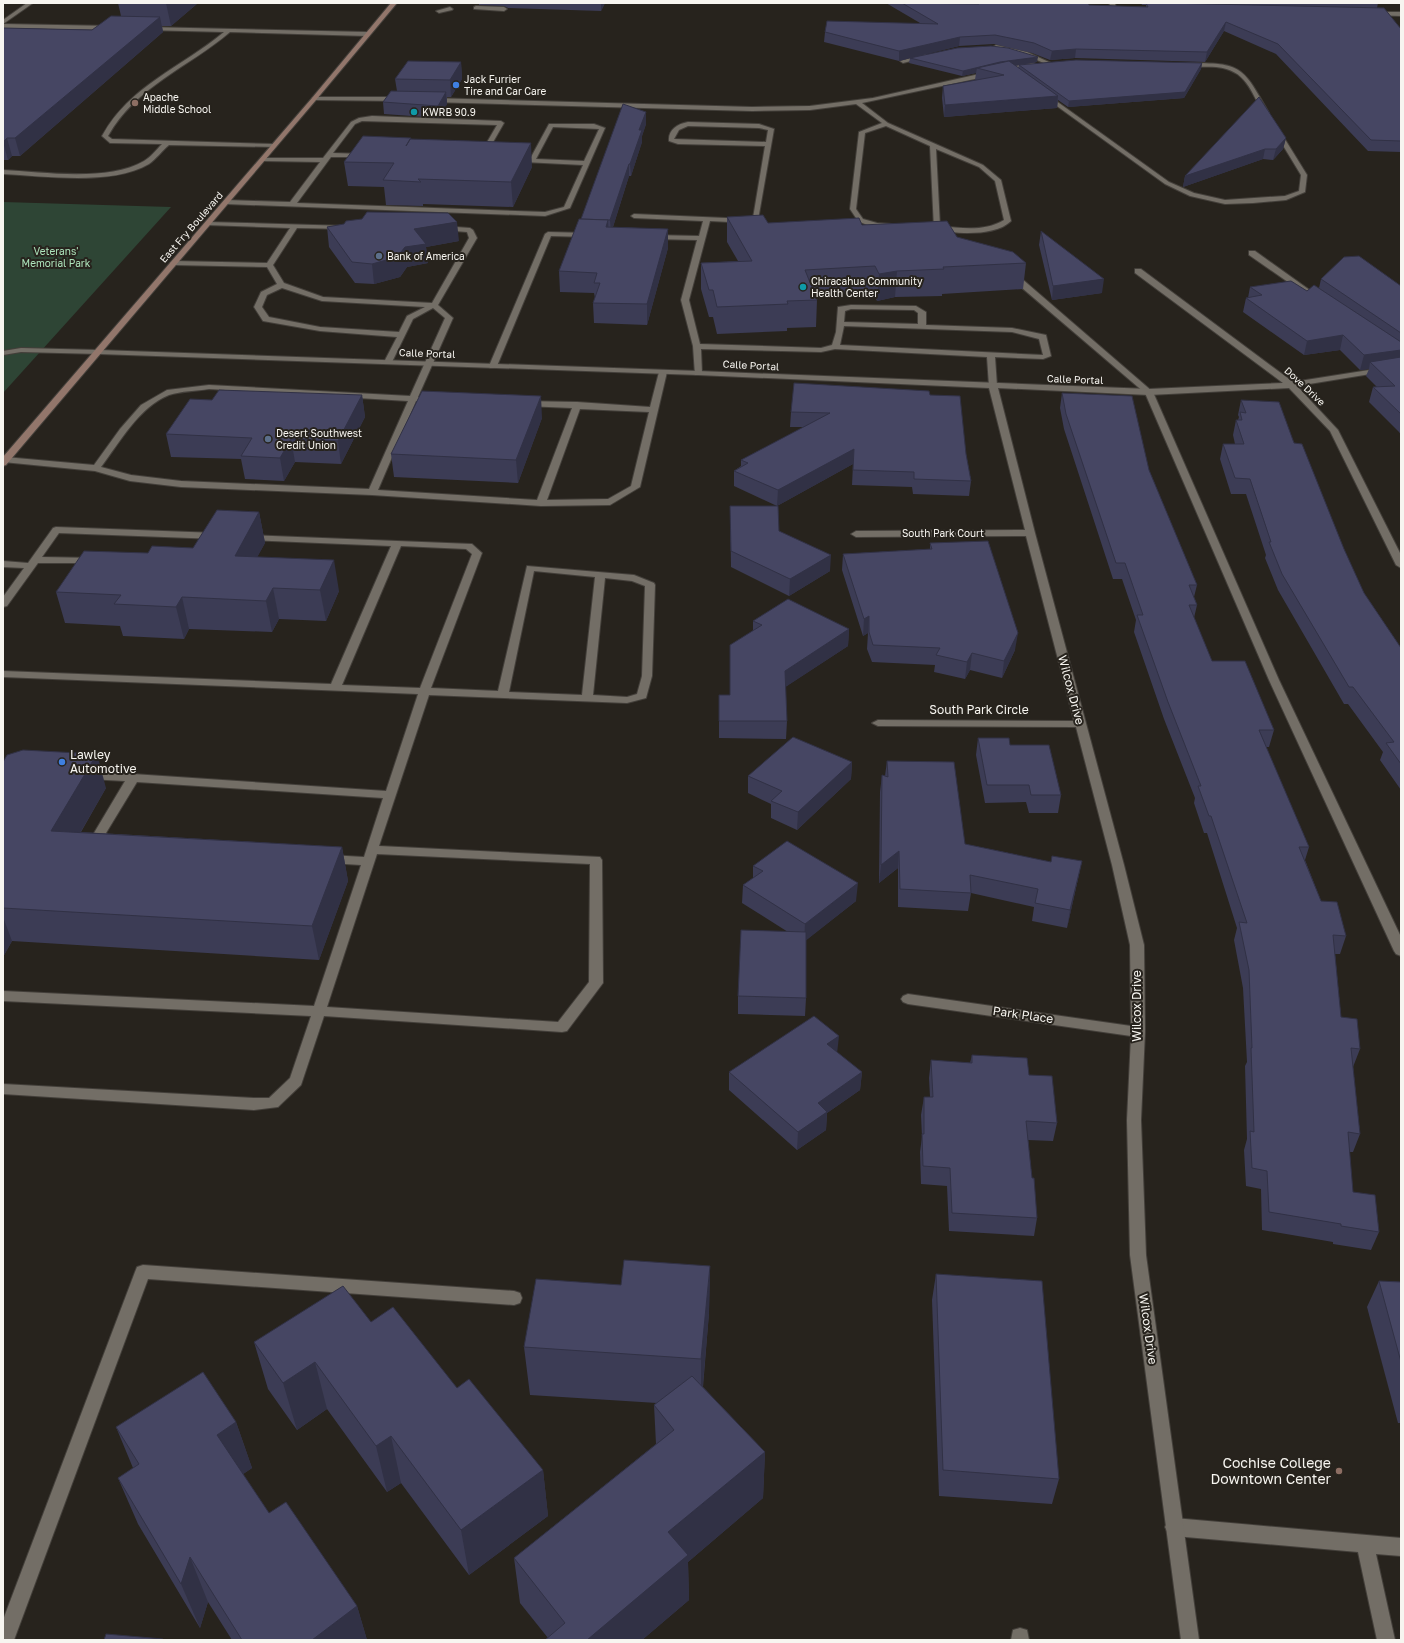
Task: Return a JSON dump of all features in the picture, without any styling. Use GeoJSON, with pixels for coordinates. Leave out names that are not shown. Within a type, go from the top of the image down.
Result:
{"type":"FeatureCollection","features":[{"type":"Feature","properties":{"kind":"main road","name":"East Fry Boulevard"},"geometry":{"type":"LineString","coordinates":[[4,462],[208,224],[394,3]]}},
{"type":"Feature","properties":{"kind":"street"},"geometry":{"type":"LineString","coordinates":[[3,22],[30,3]]}},
{"type":"Feature","properties":{"kind":"street"},"geometry":{"type":"LineString","coordinates":[[500,15],[508,3]]}},
{"type":"Feature","properties":{"kind":"street"},"geometry":{"type":"LineString","coordinates":[[967,3],[991,5]]}},
{"type":"Feature","properties":{"kind":"street"},"geometry":{"type":"LineString","coordinates":[[1106,8],[1113,5],[1121,8]]}},
{"type":"Feature","properties":{"kind":"street"},"geometry":{"type":"LineString","coordinates":[[476,8],[504,9]]}},
{"type":"Feature","properties":{"kind":"street"},"geometry":{"type":"LineString","coordinates":[[439,10],[450,9]]}},
{"type":"Feature","properties":{"kind":"street"},"geometry":{"type":"LineString","coordinates":[[1362,13],[1401,14]]}},
{"type":"Feature","properties":{"kind":"street"},"geometry":{"type":"LineString","coordinates":[[3,26],[119,28]]}},
{"type":"Feature","properties":{"kind":"street"},"geometry":{"type":"LineString","coordinates":[[141,29],[367,34]]}},
{"type":"Feature","properties":{"kind":"street"},"geometry":{"type":"LineString","coordinates":[[229,31],[211,46],[141,93],[124,107],[109,125],[105,136],[110,141],[274,146]]}},
{"type":"Feature","properties":{"kind":"street"},"geometry":{"type":"LineString","coordinates":[[428,100],[752,109],[810,108],[857,102],[1009,70],[1052,63],[1016,50],[989,47]]}},
{"type":"Feature","properties":{"kind":"street"},"geometry":{"type":"LineString","coordinates":[[903,61],[928,56]]}},
{"type":"Feature","properties":{"kind":"street"},"geometry":{"type":"LineString","coordinates":[[1182,65],[1220,66],[1232,68],[1241,72],[1269,117]]}},
{"type":"Feature","properties":{"kind":"street"},"geometry":{"type":"LineString","coordinates":[[1009,70],[1015,74]]}},
{"type":"Feature","properties":{"kind":"street"},"geometry":{"type":"LineString","coordinates":[[1040,92],[1167,183],[1192,195],[1225,202],[1286,198],[1302,192],[1304,175],[1273,124]]}},
{"type":"Feature","properties":{"kind":"street"},"geometry":{"type":"LineString","coordinates":[[314,99],[404,99]]}},
{"type":"Feature","properties":{"kind":"street"},"geometry":{"type":"LineString","coordinates":[[857,102],[886,124],[981,166],[998,180],[1008,221],[999,228],[986,231],[930,228]]}},
{"type":"Feature","properties":{"kind":"street"},"geometry":{"type":"LineString","coordinates":[[292,205],[353,123],[360,119],[379,118],[501,123],[480,160]]}},
{"type":"Feature","properties":{"kind":"street"},"geometry":{"type":"LineString","coordinates":[[886,124],[862,132],[853,209],[860,220],[876,225],[899,226]]}},
{"type":"Feature","properties":{"kind":"street"},"geometry":{"type":"LineString","coordinates":[[226,202],[545,214],[567,208],[602,128],[594,126],[551,125],[532,161]]}},
{"type":"Feature","properties":{"kind":"street"},"geometry":{"type":"LineString","coordinates":[[634,216],[743,221],[756,220],[769,144],[771,129],[759,126],[679,125],[675,128],[671,140],[684,142],[769,144]]}},
{"type":"Feature","properties":{"kind":"street"},"geometry":{"type":"LineString","coordinates":[[3,172],[85,175],[109,173],[131,169],[146,162],[167,143]]}},
{"type":"Feature","properties":{"kind":"street"},"geometry":{"type":"LineString","coordinates":[[933,145],[937,228]]}},
{"type":"Feature","properties":{"kind":"street"},"geometry":{"type":"LineString","coordinates":[[263,159],[368,156]]}},
{"type":"Feature","properties":{"kind":"street"},"geometry":{"type":"LineString","coordinates":[[472,159],[487,160]]}},
{"type":"Feature","properties":{"kind":"street"},"geometry":{"type":"LineString","coordinates":[[517,160],[587,163]]}},
{"type":"Feature","properties":{"kind":"street"},"geometry":{"type":"LineString","coordinates":[[698,374],[697,346],[685,300],[707,219]]}},
{"type":"Feature","properties":{"kind":"street"},"geometry":{"type":"LineString","coordinates":[[208,224],[351,227]]}},
{"type":"Feature","properties":{"kind":"street"},"geometry":{"type":"LineString","coordinates":[[269,265],[295,226]]}},
{"type":"Feature","properties":{"kind":"street"},"geometry":{"type":"LineString","coordinates":[[388,362],[410,318],[434,305],[473,238],[470,230],[431,228]]}},
{"type":"Feature","properties":{"kind":"street"},"geometry":{"type":"LineString","coordinates":[[493,366],[548,234],[594,235]]}},
{"type":"Feature","properties":{"kind":"street"},"geometry":{"type":"LineString","coordinates":[[648,237],[702,238]]}},
{"type":"Feature","properties":{"kind":"street"},"geometry":{"type":"LineString","coordinates":[[1252,253],[1330,307]]}},
{"type":"Feature","properties":{"kind":"street"},"geometry":{"type":"LineString","coordinates":[[174,263],[269,265]]}},
{"type":"Feature","properties":{"kind":"street"},"geometry":{"type":"LineString","coordinates":[[269,265],[281,285],[322,299],[434,305],[449,318],[372,492]]}},
{"type":"Feature","properties":{"kind":"street"},"geometry":{"type":"LineString","coordinates":[[1004,268],[1149,392],[1278,687],[1401,951]]}},
{"type":"Feature","properties":{"kind":"street","name":"Dove Drive"},"geometry":{"type":"LineString","coordinates":[[1138,271],[1291,385],[1334,430],[1401,565]]}},
{"type":"Feature","properties":{"kind":"street"},"geometry":{"type":"LineString","coordinates":[[281,285],[264,294],[258,307],[266,318],[320,329],[401,335]]}},
{"type":"Feature","properties":{"kind":"street"},"geometry":{"type":"LineString","coordinates":[[835,347],[840,332],[841,309],[851,307],[916,308],[922,312],[922,326]]}},
{"type":"Feature","properties":{"kind":"street"},"geometry":{"type":"LineString","coordinates":[[697,346],[821,350],[835,347],[991,355],[1047,356],[1043,337],[1012,330],[840,324]]}},
{"type":"Feature","properties":{"kind":"street","name":"Calle Portal"},"geometry":{"type":"LineString","coordinates":[[3,353],[21,350],[99,352],[663,372],[1149,392],[1291,385],[1401,367]]}},
{"type":"Feature","properties":{"kind":"street","name":"Wilcox Drive"},"geometry":{"type":"LineString","coordinates":[[991,355],[993,386],[1030,533],[1118,865],[1137,946],[1138,1032],[1134,1120],[1138,1255],[1190,1640]]}},
{"type":"Feature","properties":{"kind":"street"},"geometry":{"type":"LineString","coordinates":[[4,462],[96,468],[130,478],[181,484],[372,492],[541,503],[610,502],[635,487],[663,372]]}},
{"type":"Feature","properties":{"kind":"street"},"geometry":{"type":"LineString","coordinates":[[96,468],[123,431],[144,407],[167,393],[209,387],[445,400]]}},
{"type":"Feature","properties":{"kind":"street"},"geometry":{"type":"LineString","coordinates":[[515,403],[654,410]]}},
{"type":"Feature","properties":{"kind":"street"},"geometry":{"type":"LineString","coordinates":[[541,503],[577,405]]}},
{"type":"Feature","properties":{"kind":"street"},"geometry":{"type":"LineString","coordinates":[[3,604],[56,530],[227,537]]}},
{"type":"Feature","properties":{"kind":"street","name":"South Park Court"},"geometry":{"type":"LineString","coordinates":[[856,534],[1030,533]]}},
{"type":"Feature","properties":{"kind":"street"},"geometry":{"type":"LineString","coordinates":[[3,1089],[246,1104],[273,1103],[296,1081],[424,692],[477,553],[469,546],[242,537]]}},
{"type":"Feature","properties":{"kind":"street"},"geometry":{"type":"LineString","coordinates":[[336,688],[397,543]]}},
{"type":"Feature","properties":{"kind":"street"},"geometry":{"type":"LineString","coordinates":[[3,564],[105,562]]}},
{"type":"Feature","properties":{"kind":"street"},"geometry":{"type":"LineString","coordinates":[[3,674],[424,692],[627,700],[642,696],[647,676],[650,585],[634,578],[530,568],[503,695]]}},
{"type":"Feature","properties":{"kind":"street"},"geometry":{"type":"LineString","coordinates":[[587,698],[600,574]]}},
{"type":"Feature","properties":{"kind":"street","name":"South Park Circle"},"geometry":{"type":"LineString","coordinates":[[878,723],[1080,724]]}},
{"type":"Feature","properties":{"kind":"street"},"geometry":{"type":"LineString","coordinates":[[73,774],[391,795]]}},
{"type":"Feature","properties":{"kind":"street"},"geometry":{"type":"LineString","coordinates":[[122,845],[106,844],[100,833],[133,778]]}},
{"type":"Feature","properties":{"kind":"street"},"geometry":{"type":"LineString","coordinates":[[3,996],[319,1011],[562,1028],[596,983],[596,860],[371,856],[321,858]]}},
{"type":"Feature","properties":{"kind":"street","name":"Park Place"},"geometry":{"type":"LineString","coordinates":[[908,998],[1138,1032]]}},
{"type":"Feature","properties":{"kind":"street"},"geometry":{"type":"LineString","coordinates":[[5,1640],[143,1272],[514,1298]]}},
{"type":"Feature","properties":{"kind":"street"},"geometry":{"type":"LineString","coordinates":[[1174,1527],[1401,1547]]}},
{"type":"Feature","properties":{"kind":"street"},"geometry":{"type":"LineString","coordinates":[[1364,1544],[1386,1640]]}},
{"type":"Feature","properties":{"kind":"green space","name":"Veterans' Memorial Park"},"geometry":{"type":"Polygon","coordinates":[[[3,202],[171,207],[3,393],[3,202]]]}},
{"type":"Feature","properties":{"kind":"building"},"geometry":{"type":"Polygon","coordinates":[[[902,3],[1088,3],[1089,5],[1148,7],[1146,3],[1164,3],[1384,8],[1401,29],[1401,141],[1371,140],[1278,44],[1226,22],[1207,52],[1076,49],[1052,51],[1034,43],[995,35],[960,37],[899,51],[825,32],[827,21],[938,24],[902,3]]]}},
{"type":"Feature","properties":{"kind":"building"},"geometry":{"type":"Polygon","coordinates":[[[111,16],[160,17],[15,138],[7,138],[3,142],[3,28],[92,30],[111,16]]]}},
{"type":"Feature","properties":{"kind":"building"},"geometry":{"type":"Polygon","coordinates":[[[991,46],[1008,48],[1038,57],[1000,62],[963,71],[910,58],[957,48],[991,46]]]}},
{"type":"Feature","properties":{"kind":"building"},"geometry":{"type":"Polygon","coordinates":[[[1076,60],[1202,63],[1185,92],[1069,101],[1019,65],[1076,60]]]}},
{"type":"Feature","properties":{"kind":"building"},"geometry":{"type":"Polygon","coordinates":[[[408,61],[461,62],[450,80],[395,79],[408,61]]]}},
{"type":"Feature","properties":{"kind":"building"},"geometry":{"type":"Polygon","coordinates":[[[1009,61],[1058,96],[945,105],[943,86],[1004,75],[977,68],[1009,61]]]}},
{"type":"Feature","properties":{"kind":"building"},"geometry":{"type":"Polygon","coordinates":[[[391,91],[446,92],[438,106],[383,102],[391,91]]]}},
{"type":"Feature","properties":{"kind":"building"},"geometry":{"type":"Polygon","coordinates":[[[1259,97],[1286,138],[1276,149],[1265,149],[1185,176],[1259,97]]]}},
{"type":"Feature","properties":{"kind":"building"},"geometry":{"type":"Polygon","coordinates":[[[623,104],[646,112],[639,130],[642,130],[610,220],[581,219],[623,104]]]}},
{"type":"Feature","properties":{"kind":"building"},"geometry":{"type":"Polygon","coordinates":[[[363,136],[531,143],[511,182],[418,179],[421,182],[383,180],[394,163],[344,162],[363,136]]]}},
{"type":"Feature","properties":{"kind":"building"},"geometry":{"type":"Polygon","coordinates":[[[367,212],[448,213],[457,222],[414,229],[426,244],[405,247],[397,257],[372,264],[352,262],[327,227],[344,224],[346,221],[362,219],[367,212]]]}},
{"type":"Feature","properties":{"kind":"building"},"geometry":{"type":"Polygon","coordinates":[[[763,215],[768,223],[859,218],[862,225],[947,221],[957,237],[1013,252],[1026,263],[943,267],[944,269],[897,271],[879,274],[875,266],[805,270],[817,300],[787,301],[788,304],[717,307],[713,290],[709,290],[701,263],[752,261],[727,217],[763,215]]]}},
{"type":"Feature","properties":{"kind":"building"},"geometry":{"type":"Polygon","coordinates":[[[579,219],[608,220],[606,227],[668,229],[647,304],[593,303],[600,283],[594,283],[597,273],[559,271],[579,219]]]}},
{"type":"Feature","properties":{"kind":"building"},"geometry":{"type":"Polygon","coordinates":[[[1041,231],[1104,279],[1053,286],[1041,231]]]}},
{"type":"Feature","properties":{"kind":"building"},"geometry":{"type":"Polygon","coordinates":[[[1359,256],[1401,286],[1401,333],[1321,279],[1344,257],[1359,256]]]}},
{"type":"Feature","properties":{"kind":"building"},"geometry":{"type":"Polygon","coordinates":[[[1291,281],[1307,291],[1314,285],[1401,342],[1401,350],[1364,355],[1343,335],[1307,341],[1246,298],[1262,295],[1250,287],[1291,281]]]}},
{"type":"Feature","properties":{"kind":"building"},"geometry":{"type":"Polygon","coordinates":[[[1401,357],[1401,414],[1373,387],[1395,386],[1370,362],[1401,357]]]}},
{"type":"Feature","properties":{"kind":"building"},"geometry":{"type":"Polygon","coordinates":[[[794,383],[929,391],[930,395],[960,396],[966,454],[971,481],[914,479],[914,472],[853,470],[854,449],[778,490],[734,471],[748,463],[741,460],[830,413],[791,412],[794,383]]]}},
{"type":"Feature","properties":{"kind":"building"},"geometry":{"type":"Polygon","coordinates":[[[219,390],[362,395],[338,441],[291,439],[280,458],[241,456],[252,438],[166,434],[190,399],[212,400],[219,390]]]}},
{"type":"Feature","properties":{"kind":"building"},"geometry":{"type":"Polygon","coordinates":[[[422,391],[541,396],[516,460],[391,454],[422,391]]]}},
{"type":"Feature","properties":{"kind":"building"},"geometry":{"type":"Polygon","coordinates":[[[1062,393],[1132,396],[1149,470],[1197,585],[1189,585],[1197,605],[1189,605],[1212,661],[1245,661],[1274,730],[1259,730],[1309,847],[1299,847],[1321,901],[1337,902],[1346,936],[1333,935],[1341,1017],[1357,1019],[1360,1049],[1351,1048],[1360,1134],[1348,1132],[1353,1192],[1375,1195],[1379,1232],[1269,1212],[1267,1171],[1252,1168],[1250,1131],[1254,1132],[1249,970],[1239,922],[1247,923],[1211,816],[1209,816],[1198,786],[1201,786],[1168,702],[1137,615],[1143,615],[1125,563],[1116,563],[1066,414],[1062,393]]]}},
{"type":"Feature","properties":{"kind":"building"},"geometry":{"type":"Polygon","coordinates":[[[1241,400],[1279,402],[1294,443],[1302,444],[1344,549],[1364,593],[1401,648],[1401,764],[1386,743],[1394,742],[1353,687],[1349,687],[1282,574],[1269,542],[1271,542],[1250,479],[1235,478],[1223,444],[1244,444],[1236,420],[1242,420],[1240,412],[1246,413],[1241,400]]]}},
{"type":"Feature","properties":{"kind":"building"},"geometry":{"type":"Polygon","coordinates":[[[730,506],[778,506],[779,531],[831,555],[790,579],[731,551],[730,506]]]}},
{"type":"Feature","properties":{"kind":"building"},"geometry":{"type":"Polygon","coordinates":[[[217,510],[259,512],[235,556],[334,560],[320,590],[273,588],[266,601],[182,597],[176,607],[114,604],[121,595],[56,592],[84,551],[148,553],[152,546],[193,548],[217,510]]]}},
{"type":"Feature","properties":{"kind":"building"},"geometry":{"type":"Polygon","coordinates":[[[988,541],[1018,633],[1004,661],[972,653],[967,662],[936,655],[940,648],[873,645],[869,632],[869,616],[864,619],[843,554],[932,549],[930,543],[988,541]]]}},
{"type":"Feature","properties":{"kind":"building"},"geometry":{"type":"Polygon","coordinates":[[[788,599],[849,629],[785,671],[787,721],[719,721],[719,695],[730,695],[730,645],[762,625],[753,621],[788,599]]]}},
{"type":"Feature","properties":{"kind":"building"},"geometry":{"type":"Polygon","coordinates":[[[793,737],[852,762],[798,812],[771,801],[782,791],[748,776],[793,737]]]}},
{"type":"Feature","properties":{"kind":"building"},"geometry":{"type":"Polygon","coordinates":[[[978,738],[1009,738],[1010,745],[1049,745],[1061,795],[1031,795],[1029,785],[987,785],[978,738]]]}},
{"type":"Feature","properties":{"kind":"building"},"geometry":{"type":"Polygon","coordinates":[[[23,750],[97,754],[51,831],[342,847],[312,926],[3,908],[3,762],[7,755],[23,750]]]}},
{"type":"Feature","properties":{"kind":"building"},"geometry":{"type":"Polygon","coordinates":[[[887,761],[954,762],[965,844],[1051,862],[1052,856],[1082,861],[1070,910],[1035,903],[1038,889],[970,875],[971,893],[900,889],[899,851],[881,865],[882,775],[888,777],[887,761]]]}},
{"type":"Feature","properties":{"kind":"building"},"geometry":{"type":"Polygon","coordinates":[[[787,841],[858,883],[805,924],[743,885],[763,871],[753,866],[787,841]]]}},
{"type":"Feature","properties":{"kind":"building"},"geometry":{"type":"Polygon","coordinates":[[[741,930],[806,932],[806,998],[738,996],[741,930]]]}},
{"type":"Feature","properties":{"kind":"building"},"geometry":{"type":"Polygon","coordinates":[[[814,1016],[839,1036],[827,1044],[862,1072],[818,1103],[827,1112],[798,1132],[729,1072],[814,1016]]]}},
{"type":"Feature","properties":{"kind":"building"},"geometry":{"type":"Polygon","coordinates":[[[972,1055],[1027,1058],[1029,1075],[1052,1076],[1057,1123],[1026,1121],[1032,1178],[1034,1178],[1037,1218],[952,1213],[950,1168],[923,1166],[922,1134],[924,1134],[924,1097],[933,1097],[931,1060],[972,1063],[972,1055]]]}},
{"type":"Feature","properties":{"kind":"building"},"geometry":{"type":"Polygon","coordinates":[[[624,1260],[710,1266],[701,1359],[524,1347],[536,1279],[621,1285],[624,1260]]]}},
{"type":"Feature","properties":{"kind":"building"},"geometry":{"type":"Polygon","coordinates":[[[936,1274],[1042,1281],[1059,1479],[943,1470],[936,1274]]]}},
{"type":"Feature","properties":{"kind":"building"},"geometry":{"type":"Polygon","coordinates":[[[1379,1281],[1401,1282],[1401,1362],[1379,1281]]]}},
{"type":"Feature","properties":{"kind":"building"},"geometry":{"type":"Polygon","coordinates":[[[343,1286],[371,1322],[393,1307],[457,1388],[469,1379],[543,1470],[461,1530],[391,1436],[376,1446],[315,1362],[283,1383],[254,1342],[343,1286]]]}},
{"type":"Feature","properties":{"kind":"building"},"geometry":{"type":"Polygon","coordinates":[[[203,1372],[236,1422],[217,1435],[269,1513],[286,1502],[357,1606],[312,1640],[242,1640],[190,1557],[181,1584],[118,1478],[139,1464],[116,1427],[203,1372]]]}},
{"type":"Feature","properties":{"kind":"building"},"geometry":{"type":"Polygon","coordinates":[[[692,1376],[765,1452],[668,1532],[688,1555],[587,1640],[545,1640],[565,1623],[514,1558],[674,1430],[654,1405],[692,1376]]]}},
{"type":"Feature","properties":{"kind":"building"},"geometry":{"type":"Polygon","coordinates":[[[106,1634],[163,1639],[163,1640],[104,1640],[106,1634]]]}},
{"type":"Feature","properties":{"kind":"place","name":"Jack Furrier Tire and Car Care"},"geometry":{"type":"Point","coordinates":[456,85]}},
{"type":"Feature","properties":{"kind":"place","name":"Apache Middle School"},"geometry":{"type":"Point","coordinates":[135,103]}},
{"type":"Feature","properties":{"kind":"place","name":"KWRB 90.9"},"geometry":{"type":"Point","coordinates":[414,112]}},
{"type":"Feature","properties":{"kind":"place","name":"Bank of America"},"geometry":{"type":"Point","coordinates":[379,256]}},
{"type":"Feature","properties":{"kind":"place","name":"Chiracahua Community Health Center"},"geometry":{"type":"Point","coordinates":[803,287]}},
{"type":"Feature","properties":{"kind":"place","name":"Desert Southwest Credit Union"},"geometry":{"type":"Point","coordinates":[268,439]}},
{"type":"Feature","properties":{"kind":"place","name":"Lawley Automotive"},"geometry":{"type":"Point","coordinates":[62,762]}},
{"type":"Feature","properties":{"kind":"place","name":"Cochise College Downtown Center"},"geometry":{"type":"Point","coordinates":[1339,1471]}}]}
